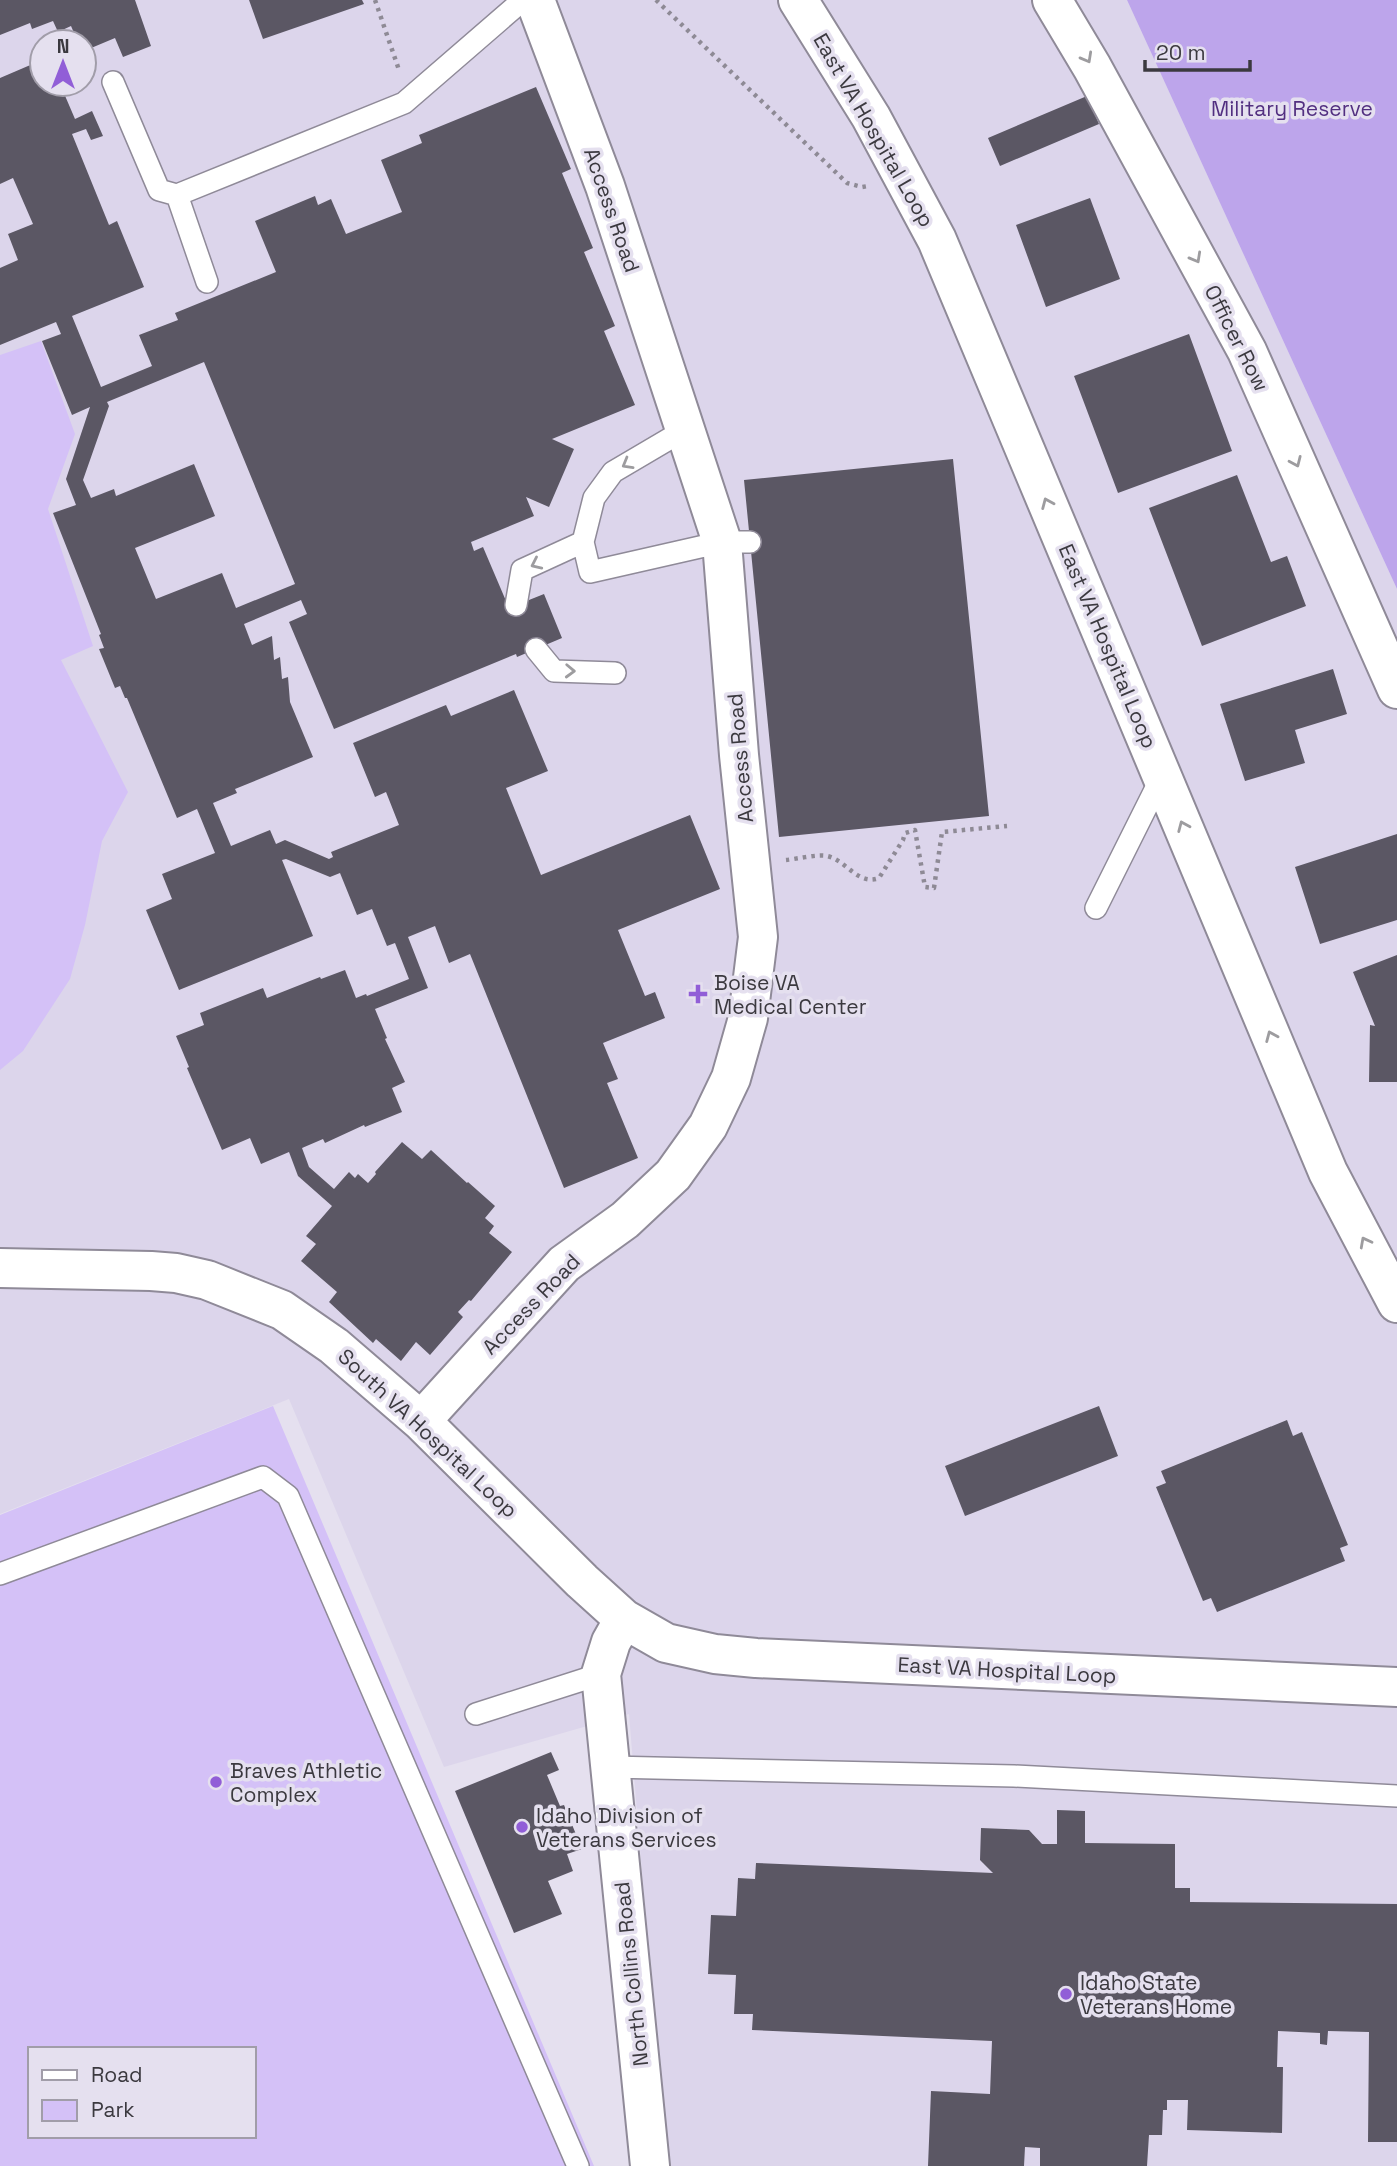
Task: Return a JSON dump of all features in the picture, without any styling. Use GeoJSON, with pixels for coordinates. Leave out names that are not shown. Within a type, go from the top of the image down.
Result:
{"type":"FeatureCollection","features":[{"type":"Feature","properties":{"kind":"street","name":"Access Road"},"geometry":{"type":"LineString","coordinates":[[421,1421],[565,1264],[625,1220],[673,1175],[708,1126],[731,1078],[748,1018],[758,937],[739,755],[736,542],[685,429],[605,186],[535,0]]}},
{"type":"Feature","properties":{"kind":"street","name":"East VA Hospital Loop"},"geometry":{"type":"LineString","coordinates":[[798,0],[871,117],[937,240],[1328,1172],[1397,1303]]}},
{"type":"Feature","properties":{"kind":"street","name":"Officer Row"},"geometry":{"type":"LineString","coordinates":[[1052,0],[1092,67],[1247,351],[1397,689]]}},
{"type":"Feature","properties":{"kind":"street","name":"South VA Hospital Loop"},"geometry":{"type":"LineString","coordinates":[[0,1268],[151,1270],[176,1273],[207,1280],[282,1310],[334,1346],[421,1421],[624,1619]]}},
{"type":"Feature","properties":{"kind":"street","name":"East VA Hospital Loop"},"geometry":{"type":"LineString","coordinates":[[624,1619],[666,1643],[715,1654],[756,1658],[1397,1688]]}},
{"type":"Feature","properties":{"kind":"street","name":"North Collins Road"},"geometry":{"type":"LineString","coordinates":[[624,1619],[611,1642],[601,1674],[650,2166]]}},
{"type":"Feature","properties":{"kind":"lane"},"geometry":{"type":"LineString","coordinates":[[113,82],[159,190],[177,195],[409,100],[523,0]]}},
{"type":"Feature","properties":{"kind":"lane"},"geometry":{"type":"LineString","coordinates":[[177,195],[207,282]]}},
{"type":"Feature","properties":{"kind":"lane"},"geometry":{"type":"LineString","coordinates":[[685,429],[613,472],[594,498],[583,542],[590,572],[736,542]]}},
{"type":"Feature","properties":{"kind":"lane"},"geometry":{"type":"LineString","coordinates":[[516,606],[523,570],[583,542]]}},
{"type":"Feature","properties":{"kind":"lane"},"geometry":{"type":"LineString","coordinates":[[536,649],[554,671],[615,673]]}},
{"type":"Feature","properties":{"kind":"lane"},"geometry":{"type":"LineString","coordinates":[[1097,908],[1162,776]]}},
{"type":"Feature","properties":{"kind":"lane"},"geometry":{"type":"LineString","coordinates":[[0,1574],[263,1477],[288,1496],[578,2166]]}},
{"type":"Feature","properties":{"kind":"lane"},"geometry":{"type":"LineString","coordinates":[[476,1714],[601,1674]]}},
{"type":"Feature","properties":{"kind":"lane"},"geometry":{"type":"LineString","coordinates":[[610,1767],[1014,1776],[1397,1796]]}},
{"type":"Feature","properties":{"kind":"path"},"geometry":{"type":"LineString","coordinates":[[375,0],[409,100]]}},
{"type":"Feature","properties":{"kind":"path"},"geometry":{"type":"LineString","coordinates":[[656,0],[847,183],[862,187],[877,184],[900,171]]}},
{"type":"Feature","properties":{"kind":"path"},"geometry":{"type":"LineString","coordinates":[[783,860],[828,856],[863,879],[872,881],[879,878],[905,833],[915,830],[925,887],[934,888],[942,832],[1007,826]]}},
{"type":"Feature","properties":{"kind":"shaded area","name":"Boise VA Medical Center"},"geometry":{"type":"Polygon","coordinates":[[[0,0],[1127,0],[1397,589],[1397,2166],[666,2166],[629,1714],[444,1767],[289,1399],[0,1514],[0,0]]]}},
{"type":"Feature","properties":{"kind":"green space","name":"Military Reserve"},"geometry":{"type":"Polygon","coordinates":[[[1127,0],[1397,0],[1397,589],[1127,0]]]}},
{"type":"Feature","properties":{"kind":"green space"},"geometry":{"type":"Polygon","coordinates":[[[41,341],[75,434],[48,509],[93,646],[61,660],[128,792],[102,841],[85,925],[70,979],[23,1051],[0,1070],[0,355],[41,341]]]}},
{"type":"Feature","properties":{"kind":"green space","name":"Braves Athletic Complex"},"geometry":{"type":"Polygon","coordinates":[[[273,1406],[594,2166],[0,2166],[0,1515],[273,1406]]]}},
{"type":"Feature","properties":{"kind":"building"},"geometry":{"type":"Polygon","coordinates":[[[0,0],[135,0],[151,46],[123,57],[115,38],[98,45],[98,28],[56,28],[53,21],[35,28],[32,28],[30,23],[0,35],[0,0]]]}},
{"type":"Feature","properties":{"kind":"building"},"geometry":{"type":"Polygon","coordinates":[[[249,0],[362,0],[364,4],[263,39],[249,0]]]}},
{"type":"Feature","properties":{"kind":"building"},"geometry":{"type":"Polygon","coordinates":[[[28,66],[28,98],[66,98],[75,119],[92,111],[103,136],[91,140],[86,129],[72,134],[109,225],[117,221],[144,287],[72,316],[101,387],[152,366],[139,335],[178,320],[175,313],[276,272],[255,221],[315,196],[318,205],[331,199],[346,234],[402,212],[381,160],[422,143],[419,135],[536,87],[571,169],[562,173],[593,248],[584,252],[615,326],[604,331],[635,405],[552,439],[574,449],[549,507],[526,497],[534,516],[471,542],[474,551],[483,547],[509,608],[544,594],[562,638],[517,657],[516,654],[334,729],[289,622],[307,614],[301,600],[244,624],[252,645],[272,636],[274,660],[280,657],[282,679],[288,677],[290,702],[313,757],[235,789],[237,793],[213,803],[231,846],[270,830],[276,844],[285,840],[329,859],[333,857],[331,852],[399,825],[386,792],[375,797],[353,743],[446,705],[451,716],[514,690],[548,771],[506,788],[541,875],[690,815],[720,889],[618,930],[645,996],[655,992],[665,1018],[603,1043],[618,1079],[607,1083],[638,1158],[564,1188],[470,954],[449,963],[435,926],[408,937],[428,988],[375,1009],[387,1038],[385,1039],[405,1082],[392,1088],[402,1112],[365,1127],[364,1125],[325,1143],[323,1139],[302,1148],[309,1167],[334,1189],[349,1172],[355,1178],[358,1174],[368,1183],[402,1142],[422,1159],[431,1150],[495,1206],[485,1218],[494,1226],[489,1233],[512,1252],[471,1301],[458,1312],[463,1317],[430,1355],[416,1342],[401,1361],[376,1339],[373,1343],[329,1302],[337,1292],[301,1261],[316,1244],[306,1236],[332,1206],[298,1176],[289,1152],[261,1164],[250,1138],[222,1150],[187,1068],[189,1067],[176,1036],[204,1025],[200,1013],[263,988],[267,998],[345,970],[356,998],[409,979],[395,943],[387,946],[372,909],[357,915],[340,873],[330,877],[286,859],[282,860],[313,936],[179,990],[146,910],[172,899],[162,874],[215,853],[197,809],[177,818],[127,698],[120,686],[115,688],[99,649],[104,648],[99,635],[101,634],[53,513],[76,505],[66,479],[90,407],[72,415],[42,341],[61,334],[56,322],[0,345],[0,268],[18,260],[8,234],[33,224],[13,178],[0,184],[0,78],[28,66]],[[204,362],[107,402],[109,406],[83,480],[91,498],[114,489],[116,496],[194,464],[215,516],[135,548],[156,599],[222,573],[236,608],[295,584],[204,362]]]}},
{"type":"Feature","properties":{"kind":"building"},"geometry":{"type":"Polygon","coordinates":[[[1087,96],[1099,124],[1000,166],[988,138],[1087,96]]]}},
{"type":"Feature","properties":{"kind":"building"},"geometry":{"type":"Polygon","coordinates":[[[1090,198],[1120,279],[1046,307],[1016,225],[1090,198]]]}},
{"type":"Feature","properties":{"kind":"building"},"geometry":{"type":"Polygon","coordinates":[[[1189,334],[1232,451],[1118,493],[1074,376],[1189,334]]]}},
{"type":"Feature","properties":{"kind":"building"},"geometry":{"type":"Polygon","coordinates":[[[953,459],[989,816],[779,837],[744,480],[953,459]]]}},
{"type":"Feature","properties":{"kind":"building"},"geometry":{"type":"Polygon","coordinates":[[[1237,475],[1271,562],[1287,556],[1306,606],[1202,646],[1149,508],[1237,475]]]}},
{"type":"Feature","properties":{"kind":"building"},"geometry":{"type":"Polygon","coordinates":[[[1333,669],[1347,714],[1295,730],[1305,763],[1245,781],[1220,704],[1333,669]]]}},
{"type":"Feature","properties":{"kind":"building"},"geometry":{"type":"Polygon","coordinates":[[[1397,834],[1397,920],[1320,944],[1295,867],[1397,834]]]}},
{"type":"Feature","properties":{"kind":"building"},"geometry":{"type":"Polygon","coordinates":[[[1397,955],[1397,1082],[1369,1082],[1370,1025],[1375,1026],[1353,972],[1397,955]]]}},
{"type":"Feature","properties":{"kind":"building"},"geometry":{"type":"Polygon","coordinates":[[[1099,1406],[1118,1456],[965,1516],[945,1466],[1099,1406]]]}},
{"type":"Feature","properties":{"kind":"building"},"geometry":{"type":"Polygon","coordinates":[[[1287,1420],[1293,1436],[1302,1432],[1348,1545],[1340,1548],[1345,1561],[1217,1612],[1211,1598],[1203,1601],[1156,1487],[1166,1483],[1161,1471],[1287,1420]]]}},
{"type":"Feature","properties":{"kind":"building","name":"Idaho Division of Veterans Services"},"geometry":{"type":"Polygon","coordinates":[[[551,1752],[559,1770],[547,1775],[560,1806],[564,1805],[582,1849],[567,1854],[573,1871],[548,1881],[562,1914],[514,1933],[455,1791],[551,1752]]]}},
{"type":"Feature","properties":{"kind":"building","name":"Idaho State Veterans Home"},"geometry":{"type":"Polygon","coordinates":[[[1057,1810],[1085,1811],[1085,1843],[1175,1844],[1175,1888],[1190,1888],[1190,1902],[1397,1904],[1397,2142],[1368,2142],[1369,2032],[1328,2031],[1327,2045],[1320,2044],[1320,2033],[1278,2031],[1277,2067],[1283,2067],[1282,2133],[1187,2130],[1188,2100],[1167,2100],[1167,2110],[1163,2110],[1162,2135],[1149,2135],[1147,2166],[1040,2166],[1040,2148],[1025,2147],[1024,2166],[928,2166],[931,2091],[990,2094],[992,2041],[752,2030],[753,2014],[734,2014],[736,1975],[708,1974],[711,1915],[736,1916],[738,1878],[755,1879],[756,1863],[993,1873],[980,1860],[981,1828],[1029,1830],[1042,1844],[1057,1844],[1057,1810]]]}},
{"type":"Feature","properties":{"kind":"place","name":"Boise VA Medical Center"},"geometry":{"type":"Point","coordinates":[698,994]}},
{"type":"Feature","properties":{"kind":"place","name":"Braves Athletic Complex"},"geometry":{"type":"Point","coordinates":[216,1782]}},
{"type":"Feature","properties":{"kind":"place","name":"Idaho Division of Veterans Services"},"geometry":{"type":"Point","coordinates":[522,1827]}},
{"type":"Feature","properties":{"kind":"place","name":"Idaho State Veterans Home"},"geometry":{"type":"Point","coordinates":[1066,1994]}}]}
